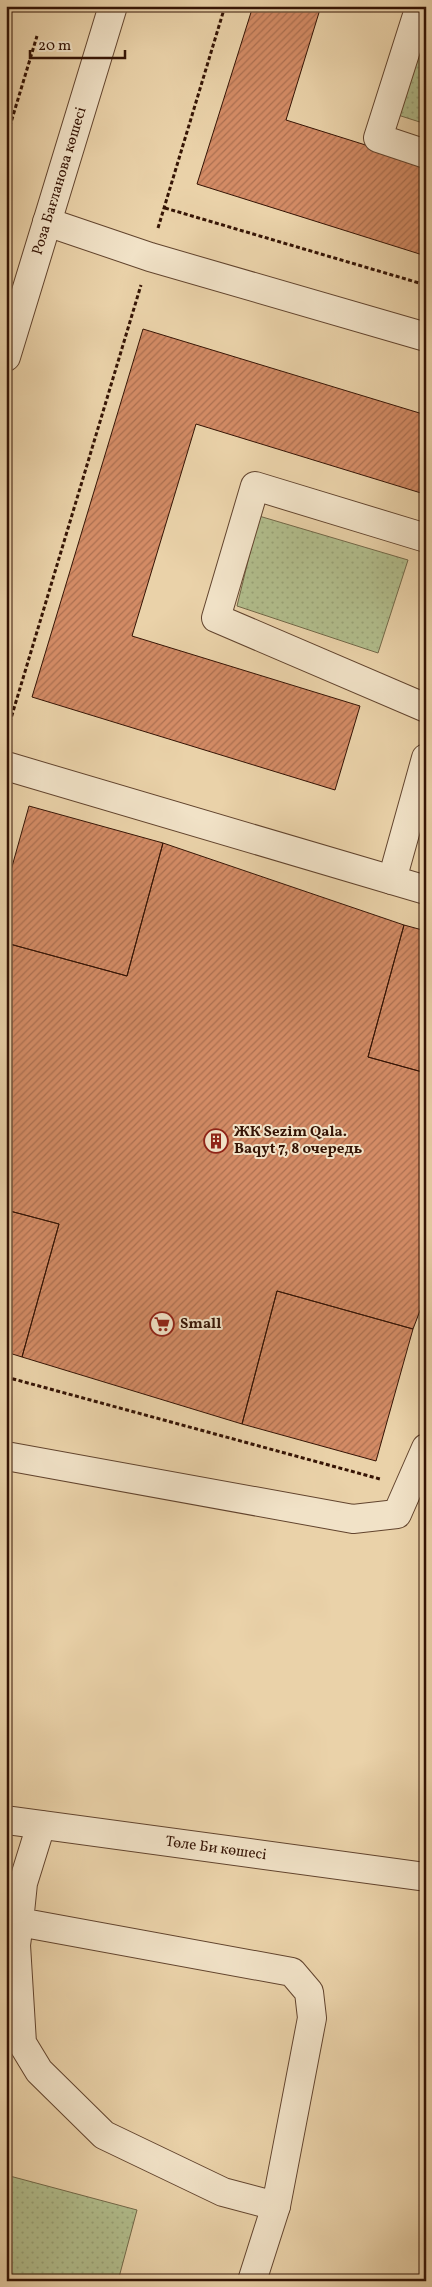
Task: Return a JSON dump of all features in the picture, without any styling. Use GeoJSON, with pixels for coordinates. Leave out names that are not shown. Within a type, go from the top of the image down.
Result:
{"type":"FeatureCollection","features":[{"type":"Feature","properties":{"kind":"street","name":"Роза Бағланова көшесі"},"geometry":{"type":"LineString","coordinates":[[6,357],[112,6]]}},
{"type":"Feature","properties":{"kind":"street"},"geometry":{"type":"LineString","coordinates":[[426,8],[420,6],[378,138],[426,154]]}},
{"type":"Feature","properties":{"kind":"street"},"geometry":{"type":"LineString","coordinates":[[47,222],[150,257],[426,338]]}},
{"type":"Feature","properties":{"kind":"street"},"geometry":{"type":"LineString","coordinates":[[426,538],[255,486],[216,618],[426,708]]}},
{"type":"Feature","properties":{"kind":"street"},"geometry":{"type":"LineString","coordinates":[[392,880],[426,758]]}},
{"type":"Feature","properties":{"kind":"street"},"geometry":{"type":"LineString","coordinates":[[6,766],[426,890]]}},
{"type":"Feature","properties":{"kind":"street"},"geometry":{"type":"LineString","coordinates":[[6,1456],[353,1519],[397,1514],[426,1448]]}},
{"type":"Feature","properties":{"kind":"street","name":"Төле Би көшесі"},"geometry":{"type":"LineString","coordinates":[[6,1820],[426,1877]]}},
{"type":"Feature","properties":{"kind":"street"},"geometry":{"type":"LineString","coordinates":[[41,1825],[23,1883],[14,1937],[22,2044],[39,2071],[104,2135],[223,2192],[276,2206]]}},
{"type":"Feature","properties":{"kind":"street"},"geometry":{"type":"LineString","coordinates":[[14,1937],[292,1972],[309,1992],[312,2018],[276,2206],[252,2281]]}},
{"type":"Feature","properties":{"kind":"path"},"geometry":{"type":"LineString","coordinates":[[6,735],[225,6]]}},
{"type":"Feature","properties":{"kind":"path"},"geometry":{"type":"LineString","coordinates":[[6,139],[37,36]]}},
{"type":"Feature","properties":{"kind":"path"},"geometry":{"type":"LineString","coordinates":[[165,208],[426,285]]}},
{"type":"Feature","properties":{"kind":"path"},"geometry":{"type":"LineString","coordinates":[[6,1378],[409,1487]]}},
{"type":"Feature","properties":{"kind":"green space"},"geometry":{"type":"Polygon","coordinates":[[[426,16],[426,124],[376,108],[426,16]]]}},
{"type":"Feature","properties":{"kind":"green space"},"geometry":{"type":"Polygon","coordinates":[[[259,516],[408,560],[378,653],[237,606],[259,516]]]}},
{"type":"Feature","properties":{"kind":"green space"},"geometry":{"type":"Polygon","coordinates":[[[6,2175],[137,2210],[118,2281],[32,2281],[6,2274],[6,2175]]]}},
{"type":"Feature","properties":{"kind":"building"},"geometry":{"type":"Polygon","coordinates":[[[253,6],[321,6],[286,120],[426,164],[426,256],[197,184],[253,6]]]}},
{"type":"Feature","properties":{"kind":"building"},"geometry":{"type":"Polygon","coordinates":[[[143,329],[426,415],[426,476],[421,493],[196,424],[132,636],[360,706],[335,790],[32,697],[143,329]]]}},
{"type":"Feature","properties":{"kind":"building"},"geometry":{"type":"Polygon","coordinates":[[[29,806],[163,843],[127,976],[6,943],[6,888],[29,806]]]}},
{"type":"Feature","properties":{"kind":"building","name":"ЖК Sezim Qala. Baqyt 7, 8 очередь"},"geometry":{"type":"Polygon","coordinates":[[[163,843],[404,925],[368,1057],[426,1073],[426,1295],[413,1329],[277,1291],[242,1424],[22,1357],[59,1224],[6,1210],[6,943],[127,976],[163,843]]]}},
{"type":"Feature","properties":{"kind":"building"},"geometry":{"type":"Polygon","coordinates":[[[404,925],[426,931],[426,1073],[368,1057],[404,925]]]}},
{"type":"Feature","properties":{"kind":"building"},"geometry":{"type":"Polygon","coordinates":[[[6,1210],[59,1224],[22,1357],[6,1352],[6,1210]]]}},
{"type":"Feature","properties":{"kind":"building"},"geometry":{"type":"Polygon","coordinates":[[[277,1291],[413,1329],[376,1461],[242,1424],[277,1291]]]}},
{"type":"Feature","properties":{"kind":"place","name":"ЖК Sezim Qala. Baqyt 7, 8 очередь"},"geometry":{"type":"Point","coordinates":[216,1141]}},
{"type":"Feature","properties":{"kind":"place","name":"Small"},"geometry":{"type":"Point","coordinates":[162,1324]}}]}
